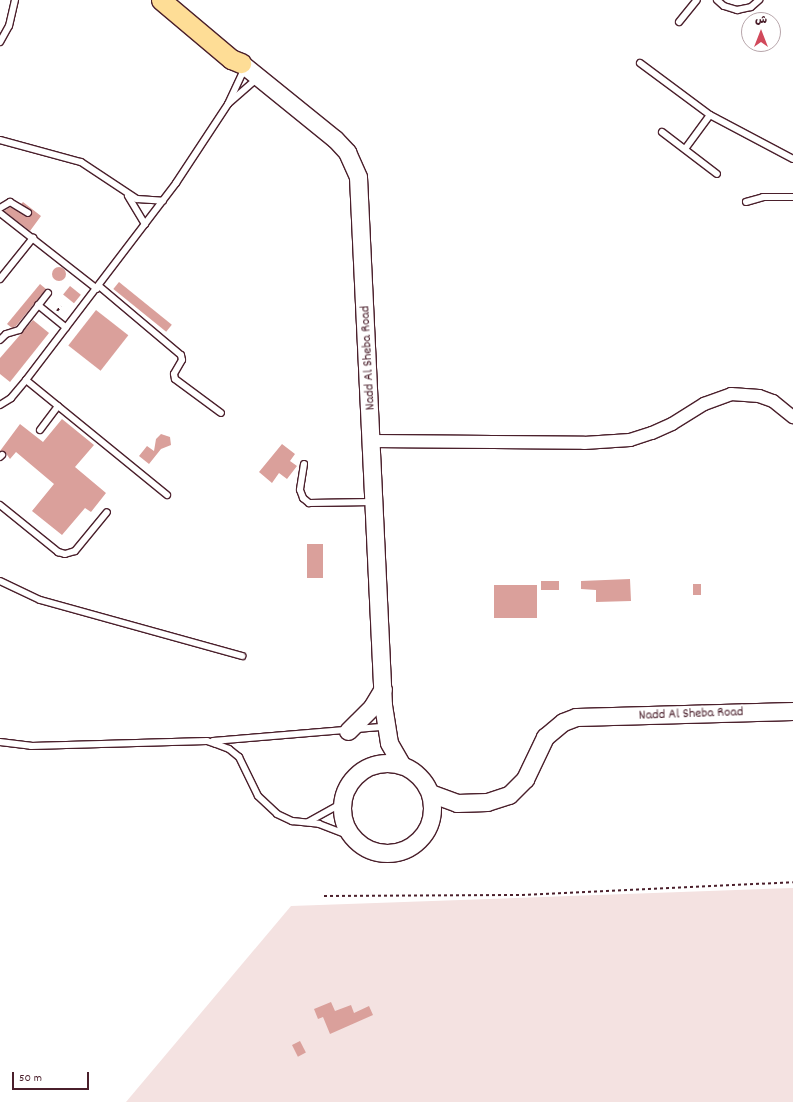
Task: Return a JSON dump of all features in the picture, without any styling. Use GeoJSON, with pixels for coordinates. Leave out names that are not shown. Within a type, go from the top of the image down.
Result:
{"type":"FeatureCollection","features":[{"type":"Feature","properties":{"kind":"main road"},"geometry":{"type":"LineString","coordinates":[[161,0],[230,59],[248,69]]}},
{"type":"Feature","properties":{"kind":"main road"},"geometry":{"type":"LineString","coordinates":[[169,0],[235,55],[248,69]]}},
{"type":"Feature","properties":{"kind":"main road","name":"Nadd Al Sheba Road"},"geometry":{"type":"LineString","coordinates":[[248,69],[339,142],[352,160],[358,177],[372,441],[383,697],[389,743],[401,764]]}},
{"type":"Feature","properties":{"kind":"main road"},"geometry":{"type":"LineString","coordinates":[[348,731],[383,697]]}},
{"type":"Feature","properties":{"kind":"main road","name":"Nadd Al Sheba Road"},"geometry":{"type":"LineString","coordinates":[[370,766],[379,747],[383,697]]}},
{"type":"Feature","properties":{"kind":"main road","name":"Nadd Al Sheba Road"},"geometry":{"type":"LineString","coordinates":[[430,794],[457,803],[487,802],[502,798],[515,790],[525,779],[541,743],[550,731],[566,720],[589,717],[793,711]]}},
{"type":"Feature","properties":{"kind":"main road","name":"Nadd Al Sheba Road"},"geometry":{"type":"LineString","coordinates":[[430,822],[449,812],[496,805],[517,796],[532,779],[543,751],[551,738],[561,729],[589,717]]}},
{"type":"Feature","properties":{"kind":"main road"},"geometry":{"type":"LineString","coordinates":[[385,762],[401,764],[419,776],[430,794],[432,808],[430,822],[419,840],[407,848],[394,852],[380,852],[367,848],[351,836],[344,824],[342,803],[345,789],[353,778],[370,766],[385,762]]}},
{"type":"Feature","properties":{"kind":"street"},"geometry":{"type":"LineString","coordinates":[[372,441],[584,443],[630,440],[659,430],[704,404],[731,394],[759,396],[773,402],[793,417]]}},
{"type":"Feature","properties":{"kind":"lane"},"geometry":{"type":"LineString","coordinates":[[0,42],[9,26],[15,0]]}},
{"type":"Feature","properties":{"kind":"lane"},"geometry":{"type":"LineString","coordinates":[[679,22],[697,0]]}},
{"type":"Feature","properties":{"kind":"lane"},"geometry":{"type":"LineString","coordinates":[[717,0],[724,6],[737,10],[751,7],[759,0]]}},
{"type":"Feature","properties":{"kind":"lane"},"geometry":{"type":"LineString","coordinates":[[640,62],[710,114],[793,159]]}},
{"type":"Feature","properties":{"kind":"lane"},"geometry":{"type":"LineString","coordinates":[[0,405],[11,398],[26,380],[163,201],[228,104],[248,69]]}},
{"type":"Feature","properties":{"kind":"lane"},"geometry":{"type":"LineString","coordinates":[[228,104],[248,69]]}},
{"type":"Feature","properties":{"kind":"lane"},"geometry":{"type":"LineString","coordinates":[[685,149],[710,114]]}},
{"type":"Feature","properties":{"kind":"lane"},"geometry":{"type":"LineString","coordinates":[[662,132],[718,174]]}},
{"type":"Feature","properties":{"kind":"lane"},"geometry":{"type":"LineString","coordinates":[[0,140],[15,146],[81,162],[128,196],[145,201],[163,201]]}},
{"type":"Feature","properties":{"kind":"lane"},"geometry":{"type":"LineString","coordinates":[[128,196],[145,224]]}},
{"type":"Feature","properties":{"kind":"lane"},"geometry":{"type":"LineString","coordinates":[[746,202],[763,197],[793,197]]}},
{"type":"Feature","properties":{"kind":"lane"},"geometry":{"type":"LineString","coordinates":[[0,208],[10,202],[28,214]]}},
{"type":"Feature","properties":{"kind":"lane"},"geometry":{"type":"LineString","coordinates":[[0,213],[98,287],[181,355],[182,360],[174,372],[175,380],[221,413]]}},
{"type":"Feature","properties":{"kind":"lane"},"geometry":{"type":"LineString","coordinates":[[0,279],[33,238]]}},
{"type":"Feature","properties":{"kind":"lane"},"geometry":{"type":"LineString","coordinates":[[0,340],[6,334],[18,330],[48,293]]}},
{"type":"Feature","properties":{"kind":"lane"},"geometry":{"type":"LineString","coordinates":[[38,305],[66,328]]}},
{"type":"Feature","properties":{"kind":"lane"},"geometry":{"type":"LineString","coordinates":[[26,380],[167,495]]}},
{"type":"Feature","properties":{"kind":"lane"},"geometry":{"type":"LineString","coordinates":[[40,430],[58,406]]}},
{"type":"Feature","properties":{"kind":"lane"},"geometry":{"type":"LineString","coordinates":[[304,464],[300,490],[303,498],[309,503],[374,502]]}},
{"type":"Feature","properties":{"kind":"lane"},"geometry":{"type":"LineString","coordinates":[[0,505],[58,552],[65,554],[75,551],[107,512]]}},
{"type":"Feature","properties":{"kind":"lane"},"geometry":{"type":"LineString","coordinates":[[0,581],[40,600],[242,656]]}},
{"type":"Feature","properties":{"kind":"lane"},"geometry":{"type":"LineString","coordinates":[[0,742],[31,746],[207,741],[348,731],[380,727]]}},
{"type":"Feature","properties":{"kind":"lane"},"geometry":{"type":"LineString","coordinates":[[207,741],[229,749],[239,757],[258,796],[271,809],[292,821],[308,822],[351,836]]}},
{"type":"Feature","properties":{"kind":"lane"},"geometry":{"type":"LineString","coordinates":[[308,822],[342,803]]}},
{"type":"Feature","properties":{"kind":"path"},"geometry":{"type":"LineString","coordinates":[[324,896],[522,895],[793,882]]}},
{"type":"Feature","properties":{"kind":"shaded area"},"geometry":{"type":"Polygon","coordinates":[[[793,888],[793,1102],[126,1102],[291,906],[793,888]]]}},
{"type":"Feature","properties":{"kind":"building"},"geometry":{"type":"Polygon","coordinates":[[[23,202],[41,216],[30,231],[4,211],[10,207],[30,217],[32,211],[21,204],[23,202]]]}},
{"type":"Feature","properties":{"kind":"building"},"geometry":{"type":"Polygon","coordinates":[[[56,267],[62,267],[66,271],[66,277],[62,281],[56,281],[52,277],[52,271],[56,267]]]}},
{"type":"Feature","properties":{"kind":"building"},"geometry":{"type":"Polygon","coordinates":[[[119,282],[172,325],[166,332],[113,289],[119,282]]]}},
{"type":"Feature","properties":{"kind":"building"},"geometry":{"type":"Polygon","coordinates":[[[40,284],[46,289],[16,326],[12,328],[7,324],[40,284]]]}},
{"type":"Feature","properties":{"kind":"building"},"geometry":{"type":"Polygon","coordinates":[[[70,286],[81,295],[74,303],[63,295],[70,286]]]}},
{"type":"Feature","properties":{"kind":"building"},"geometry":{"type":"Polygon","coordinates":[[[96,310],[128,335],[101,371],[68,345],[96,310]]]}},
{"type":"Feature","properties":{"kind":"building"},"geometry":{"type":"Polygon","coordinates":[[[33,320],[49,333],[10,382],[0,374],[0,358],[33,320]]]}},
{"type":"Feature","properties":{"kind":"building"},"geometry":{"type":"Polygon","coordinates":[[[62,419],[94,445],[75,467],[106,493],[91,512],[85,508],[62,535],[32,511],[54,484],[16,452],[10,459],[5,452],[0,451],[20,424],[43,442],[62,419]]]}},
{"type":"Feature","properties":{"kind":"building"},"geometry":{"type":"Polygon","coordinates":[[[161,434],[170,437],[171,445],[161,449],[149,464],[139,456],[147,446],[154,451],[156,439],[161,434]]]}},
{"type":"Feature","properties":{"kind":"building"},"geometry":{"type":"Polygon","coordinates":[[[282,444],[295,454],[290,461],[297,466],[287,479],[279,473],[272,483],[259,472],[282,444]]]}},
{"type":"Feature","properties":{"kind":"building"},"geometry":{"type":"Polygon","coordinates":[[[307,544],[323,544],[323,578],[307,578],[307,544]]]}},
{"type":"Feature","properties":{"kind":"building"},"geometry":{"type":"Polygon","coordinates":[[[630,579],[631,601],[596,602],[596,590],[581,589],[581,581],[630,579]]]}},
{"type":"Feature","properties":{"kind":"building"},"geometry":{"type":"Polygon","coordinates":[[[541,581],[559,581],[559,590],[541,590],[541,581]]]}},
{"type":"Feature","properties":{"kind":"building"},"geometry":{"type":"Polygon","coordinates":[[[693,584],[701,584],[701,595],[693,595],[693,584]]]}},
{"type":"Feature","properties":{"kind":"building"},"geometry":{"type":"Polygon","coordinates":[[[494,585],[537,585],[537,618],[494,618],[494,585]]]}},
{"type":"Feature","properties":{"kind":"building"},"geometry":{"type":"Polygon","coordinates":[[[331,1002],[335,1011],[351,1005],[354,1013],[369,1006],[373,1015],[330,1034],[323,1017],[318,1019],[314,1009],[331,1002]]]}},
{"type":"Feature","properties":{"kind":"building"},"geometry":{"type":"Polygon","coordinates":[[[300,1041],[306,1053],[298,1057],[292,1045],[300,1041]]]}}]}
